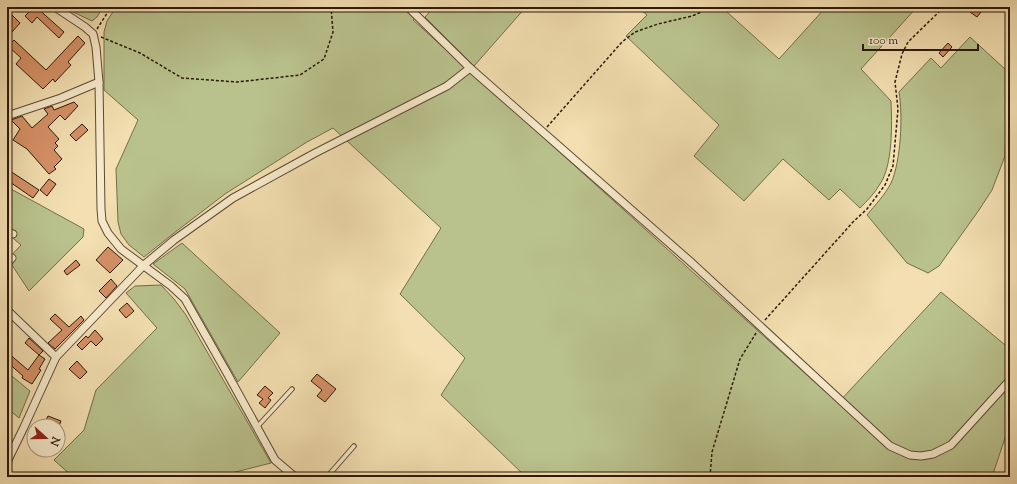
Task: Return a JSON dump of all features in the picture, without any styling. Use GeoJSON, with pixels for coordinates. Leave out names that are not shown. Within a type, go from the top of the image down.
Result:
{"type":"FeatureCollection","features":[{"type":"Feature","properties":{"kind":"street"},"geometry":{"type":"LineString","coordinates":[[55,7],[93,34],[96,46],[99,82],[102,220],[108,233],[122,249],[171,286],[185,299],[275,460],[295,477]]}},
{"type":"Feature","properties":{"kind":"street"},"geometry":{"type":"LineString","coordinates":[[408,7],[470,68],[542,133],[692,263],[890,446],[910,455],[921,456],[933,454],[951,445],[1010,380]]}},
{"type":"Feature","properties":{"kind":"street"},"geometry":{"type":"LineString","coordinates":[[7,462],[56,357],[144,266],[174,240],[233,198],[315,153],[447,86],[470,68]]}},
{"type":"Feature","properties":{"kind":"street"},"geometry":{"type":"LineString","coordinates":[[7,116],[61,98],[99,82]]}},
{"type":"Feature","properties":{"kind":"street"},"geometry":{"type":"LineString","coordinates":[[7,310],[56,357]]}},
{"type":"Feature","properties":{"kind":"lane"},"geometry":{"type":"LineString","coordinates":[[257,426],[292,389]]}},
{"type":"Feature","properties":{"kind":"lane"},"geometry":{"type":"LineString","coordinates":[[327,477],[354,446]]}},
{"type":"Feature","properties":{"kind":"path"},"geometry":{"type":"LineString","coordinates":[[111,7],[100,26],[93,34],[140,53],[182,78],[236,82],[300,75],[324,59],[333,32],[331,7]]}},
{"type":"Feature","properties":{"kind":"path"},"geometry":{"type":"LineString","coordinates":[[542,133],[622,42],[630,35],[658,24],[692,16],[713,7]]}},
{"type":"Feature","properties":{"kind":"path"},"geometry":{"type":"LineString","coordinates":[[710,477],[712,452],[740,359],[760,326],[853,222],[867,209],[885,185],[893,166],[898,109],[895,82],[902,54],[908,42],[944,7]]}},
{"type":"Feature","properties":{"kind":"green space"},"geometry":{"type":"Polygon","coordinates":[[[67,7],[103,7],[97,17],[92,21],[73,12],[67,7]]]}},
{"type":"Feature","properties":{"kind":"green space"},"geometry":{"type":"Polygon","coordinates":[[[116,7],[423,7],[413,20],[838,403],[941,292],[1010,349],[1010,423],[992,477],[526,477],[441,395],[465,358],[400,294],[441,228],[333,128],[307,142],[225,194],[144,257],[129,245],[121,234],[118,222],[116,169],[138,120],[104,90],[104,32],[107,21],[116,7]]]}},
{"type":"Feature","properties":{"kind":"green space"},"geometry":{"type":"Polygon","coordinates":[[[434,7],[526,7],[474,66],[425,17],[434,7]]]}},
{"type":"Feature","properties":{"kind":"green space"},"geometry":{"type":"Polygon","coordinates":[[[637,7],[730,7],[727,12],[779,59],[826,7],[917,7],[861,69],[891,101],[891,144],[887,166],[884,176],[873,194],[860,208],[840,189],[829,200],[783,159],[744,201],[694,156],[719,125],[626,36],[647,15],[637,7]]]}},
{"type":"Feature","properties":{"kind":"green space"},"geometry":{"type":"Polygon","coordinates":[[[970,37],[1006,70],[1007,92],[1005,156],[992,190],[979,210],[939,266],[928,273],[907,263],[867,215],[886,192],[891,183],[897,163],[901,125],[899,92],[931,58],[941,68],[970,37]]]}},
{"type":"Feature","properties":{"kind":"green space"},"geometry":{"type":"Polygon","coordinates":[[[11,189],[84,229],[83,237],[29,291],[8,259],[21,245],[7,233],[7,227],[12,219],[7,215],[7,194],[11,189]]]}},
{"type":"Feature","properties":{"kind":"green space"},"geometry":{"type":"Polygon","coordinates":[[[182,243],[280,333],[238,382],[185,289],[153,264],[182,243]]]}},
{"type":"Feature","properties":{"kind":"green space"},"geometry":{"type":"Polygon","coordinates":[[[161,285],[174,299],[186,315],[271,463],[216,477],[73,477],[54,460],[56,458],[66,458],[66,448],[84,430],[96,390],[157,328],[126,293],[135,286],[161,285]]]}},
{"type":"Feature","properties":{"kind":"green space"},"geometry":{"type":"Polygon","coordinates":[[[7,372],[30,391],[19,418],[7,408],[7,372]]]}},
{"type":"Feature","properties":{"kind":"building"},"geometry":{"type":"Polygon","coordinates":[[[34,7],[36,7],[64,32],[59,38],[37,17],[32,23],[25,16],[34,7]]]}},
{"type":"Feature","properties":{"kind":"building"},"geometry":{"type":"Polygon","coordinates":[[[974,7],[985,7],[977,17],[970,12],[974,7]]]}},
{"type":"Feature","properties":{"kind":"building"},"geometry":{"type":"Polygon","coordinates":[[[12,15],[20,23],[12,32],[7,28],[7,21],[12,15]]]}},
{"type":"Feature","properties":{"kind":"building"},"geometry":{"type":"Polygon","coordinates":[[[78,36],[85,43],[68,62],[71,65],[55,82],[53,79],[43,89],[16,64],[21,58],[8,46],[14,40],[46,70],[78,36]]]}},
{"type":"Feature","properties":{"kind":"building"},"geometry":{"type":"Polygon","coordinates":[[[948,43],[952,47],[943,57],[939,53],[948,43]]]}},
{"type":"Feature","properties":{"kind":"building"},"geometry":{"type":"Polygon","coordinates":[[[74,102],[78,106],[65,120],[60,115],[48,127],[59,139],[55,143],[58,146],[54,150],[62,159],[54,167],[56,169],[49,174],[27,149],[13,140],[20,129],[11,120],[22,116],[32,128],[48,114],[44,109],[52,106],[54,110],[74,102]]]}},
{"type":"Feature","properties":{"kind":"building"},"geometry":{"type":"Polygon","coordinates":[[[82,124],[88,130],[76,141],[70,135],[82,124]]]}},
{"type":"Feature","properties":{"kind":"building"},"geometry":{"type":"Polygon","coordinates":[[[7,169],[39,190],[33,198],[7,180],[7,169]]]}},
{"type":"Feature","properties":{"kind":"building"},"geometry":{"type":"Polygon","coordinates":[[[49,179],[56,184],[47,196],[40,190],[49,179]]]}},
{"type":"Feature","properties":{"kind":"building"},"geometry":{"type":"Polygon","coordinates":[[[108,247],[123,260],[110,273],[96,260],[108,247]]]}},
{"type":"Feature","properties":{"kind":"building"},"geometry":{"type":"Polygon","coordinates":[[[76,260],[80,265],[67,275],[64,271],[76,260]]]}},
{"type":"Feature","properties":{"kind":"building"},"geometry":{"type":"Polygon","coordinates":[[[111,279],[117,286],[106,298],[99,291],[111,279]]]}},
{"type":"Feature","properties":{"kind":"building"},"geometry":{"type":"Polygon","coordinates":[[[127,303],[134,311],[126,318],[119,310],[127,303]]]}},
{"type":"Feature","properties":{"kind":"building"},"geometry":{"type":"Polygon","coordinates":[[[55,314],[69,327],[81,316],[84,320],[55,349],[48,343],[62,330],[50,319],[55,314]]]}},
{"type":"Feature","properties":{"kind":"building"},"geometry":{"type":"Polygon","coordinates":[[[95,330],[103,339],[96,346],[91,341],[82,350],[77,345],[86,336],[88,338],[95,330]]]}},
{"type":"Feature","properties":{"kind":"building"},"geometry":{"type":"Polygon","coordinates":[[[29,338],[43,351],[39,355],[25,343],[29,338]]]}},
{"type":"Feature","properties":{"kind":"building"},"geometry":{"type":"Polygon","coordinates":[[[7,352],[28,370],[39,355],[45,359],[39,369],[41,370],[32,384],[22,378],[23,376],[7,362],[7,352]]]}},
{"type":"Feature","properties":{"kind":"building"},"geometry":{"type":"Polygon","coordinates":[[[77,361],[87,372],[80,379],[69,369],[77,361]]]}},
{"type":"Feature","properties":{"kind":"building"},"geometry":{"type":"Polygon","coordinates":[[[317,374],[336,389],[325,402],[317,396],[322,390],[311,381],[317,374]]]}},
{"type":"Feature","properties":{"kind":"building"},"geometry":{"type":"Polygon","coordinates":[[[265,386],[273,393],[268,398],[271,400],[265,408],[259,403],[263,399],[257,395],[265,386]]]}}]}
